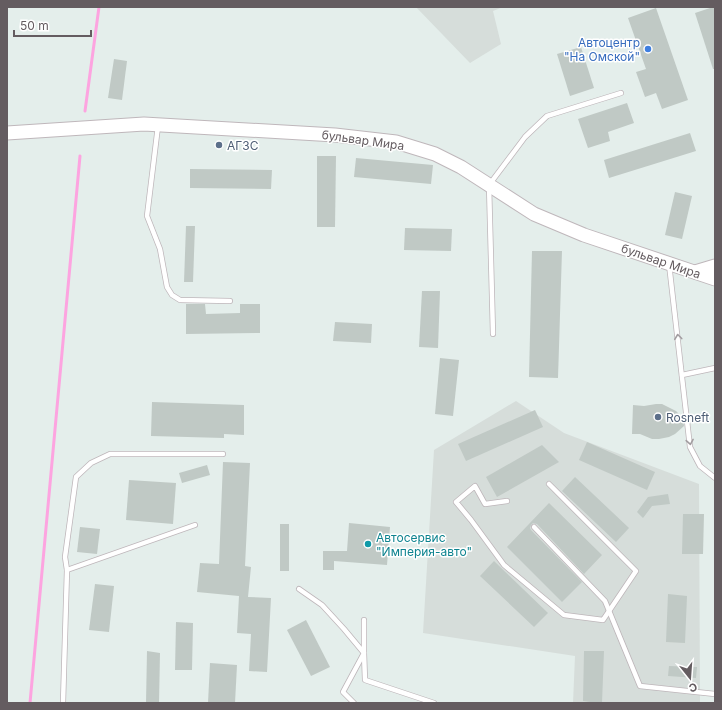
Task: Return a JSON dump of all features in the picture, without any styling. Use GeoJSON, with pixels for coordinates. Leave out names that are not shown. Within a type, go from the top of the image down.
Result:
{"type":"FeatureCollection","features":[{"type":"Feature","properties":{"kind":"street","name":"бульвар Мира"},"geometry":{"type":"LineString","coordinates":[[7,133],[158,124],[336,135],[396,142],[435,154],[461,167],[534,214],[584,235],[715,279]]}},
{"type":"Feature","properties":{"kind":"street"},"geometry":{"type":"LineString","coordinates":[[695,272],[715,266]]}},
{"type":"Feature","properties":{"kind":"lane"},"geometry":{"type":"LineString","coordinates":[[493,334],[489,185],[526,138],[547,116],[622,93]]}},
{"type":"Feature","properties":{"kind":"lane"},"geometry":{"type":"LineString","coordinates":[[158,124],[148,216],[160,249],[167,287],[172,295],[180,300],[230,301]]}},
{"type":"Feature","properties":{"kind":"lane"},"geometry":{"type":"LineString","coordinates":[[668,263],[690,446],[700,466],[715,478]]}},
{"type":"Feature","properties":{"kind":"lane"},"geometry":{"type":"LineString","coordinates":[[682,375],[715,368]]}},
{"type":"Feature","properties":{"kind":"lane"},"geometry":{"type":"LineString","coordinates":[[63,703],[67,570],[65,557],[76,477],[90,463],[110,454],[223,454]]}},
{"type":"Feature","properties":{"kind":"lane"},"geometry":{"type":"LineString","coordinates":[[507,501],[485,504],[475,486],[456,502],[504,565],[564,615],[604,620],[636,571],[549,484]]}},
{"type":"Feature","properties":{"kind":"lane"},"geometry":{"type":"LineString","coordinates":[[67,570],[195,525]]}},
{"type":"Feature","properties":{"kind":"lane"},"geometry":{"type":"LineString","coordinates":[[534,527],[605,601],[640,686],[715,694]]}},
{"type":"Feature","properties":{"kind":"lane"},"geometry":{"type":"LineString","coordinates":[[299,589],[322,606],[344,629],[364,654]]}},
{"type":"Feature","properties":{"kind":"lane"},"geometry":{"type":"LineString","coordinates":[[364,620],[365,680],[434,703]]}},
{"type":"Feature","properties":{"kind":"lane"},"geometry":{"type":"LineString","coordinates":[[354,703],[343,692],[364,654]]}},
{"type":"Feature","properties":{"kind":"shaded area"},"geometry":{"type":"Polygon","coordinates":[[[416,7],[503,7],[493,11],[501,44],[470,63],[416,7]]]}},
{"type":"Feature","properties":{"kind":"shaded area"},"geometry":{"type":"Polygon","coordinates":[[[516,401],[564,433],[699,484],[700,703],[573,703],[575,656],[423,633],[434,450],[516,401]]]}},
{"type":"Feature","properties":{"kind":"building"},"geometry":{"type":"Polygon","coordinates":[[[715,7],[715,69],[713,69],[695,13],[715,7]]]}},
{"type":"Feature","properties":{"kind":"building"},"geometry":{"type":"Polygon","coordinates":[[[656,8],[688,100],[662,109],[656,93],[645,97],[636,72],[646,69],[628,18],[656,8]]]}},
{"type":"Feature","properties":{"kind":"building"},"geometry":{"type":"Polygon","coordinates":[[[581,47],[594,88],[570,96],[557,54],[581,47]]]}},
{"type":"Feature","properties":{"kind":"building"},"geometry":{"type":"Polygon","coordinates":[[[114,59],[127,61],[122,100],[108,98],[114,59]]]}},
{"type":"Feature","properties":{"kind":"building"},"geometry":{"type":"Polygon","coordinates":[[[627,103],[634,123],[608,132],[610,141],[588,148],[578,119],[627,103]]]}},
{"type":"Feature","properties":{"kind":"building"},"geometry":{"type":"Polygon","coordinates":[[[690,133],[696,151],[609,178],[604,160],[690,133]]]}},
{"type":"Feature","properties":{"kind":"building"},"geometry":{"type":"Polygon","coordinates":[[[317,156],[336,156],[335,227],[317,227],[317,156]]]}},
{"type":"Feature","properties":{"kind":"building"},"geometry":{"type":"Polygon","coordinates":[[[356,158],[433,165],[431,184],[354,177],[356,158]]]}},
{"type":"Feature","properties":{"kind":"building"},"geometry":{"type":"Polygon","coordinates":[[[190,169],[272,170],[271,189],[190,188],[190,169]]]}},
{"type":"Feature","properties":{"kind":"building"},"geometry":{"type":"Polygon","coordinates":[[[675,192],[692,196],[682,239],[665,235],[675,192]]]}},
{"type":"Feature","properties":{"kind":"building"},"geometry":{"type":"Polygon","coordinates":[[[186,226],[195,226],[193,282],[184,282],[186,226]]]}},
{"type":"Feature","properties":{"kind":"building"},"geometry":{"type":"Polygon","coordinates":[[[405,228],[452,229],[451,251],[404,250],[405,228]]]}},
{"type":"Feature","properties":{"kind":"building"},"geometry":{"type":"Polygon","coordinates":[[[532,251],[562,251],[558,378],[529,377],[532,251]]]}},
{"type":"Feature","properties":{"kind":"building"},"geometry":{"type":"Polygon","coordinates":[[[422,291],[440,291],[438,348],[419,347],[422,291]]]}},
{"type":"Feature","properties":{"kind":"building"},"geometry":{"type":"Polygon","coordinates":[[[186,304],[205,304],[206,314],[240,313],[240,304],[260,304],[260,333],[186,334],[186,304]]]}},
{"type":"Feature","properties":{"kind":"building"},"geometry":{"type":"Polygon","coordinates":[[[335,322],[372,324],[371,343],[333,341],[335,322]]]}},
{"type":"Feature","properties":{"kind":"building"},"geometry":{"type":"Polygon","coordinates":[[[440,358],[459,360],[453,416],[435,414],[440,358]]]}},
{"type":"Feature","properties":{"kind":"building"},"geometry":{"type":"Polygon","coordinates":[[[152,402],[244,405],[244,435],[224,434],[224,438],[151,436],[152,402]]]}},
{"type":"Feature","properties":{"kind":"building"},"geometry":{"type":"Polygon","coordinates":[[[662,404],[676,411],[683,418],[684,426],[675,434],[659,439],[652,439],[640,434],[632,434],[633,405],[644,406],[662,404]]]}},
{"type":"Feature","properties":{"kind":"building"},"geometry":{"type":"Polygon","coordinates":[[[535,410],[543,427],[466,461],[458,444],[535,410]]]}},
{"type":"Feature","properties":{"kind":"building"},"geometry":{"type":"Polygon","coordinates":[[[587,442],[655,472],[647,490],[579,460],[587,442]]]}},
{"type":"Feature","properties":{"kind":"building"},"geometry":{"type":"Polygon","coordinates":[[[542,445],[559,462],[497,497],[486,477],[542,445]]]}},
{"type":"Feature","properties":{"kind":"building"},"geometry":{"type":"Polygon","coordinates":[[[223,462],[250,463],[245,566],[251,567],[248,597],[271,598],[267,672],[249,671],[251,634],[237,633],[239,596],[197,592],[200,563],[219,564],[223,462]]]}},
{"type":"Feature","properties":{"kind":"building"},"geometry":{"type":"Polygon","coordinates":[[[207,465],[210,475],[182,483],[179,473],[207,465]]]}},
{"type":"Feature","properties":{"kind":"building"},"geometry":{"type":"Polygon","coordinates":[[[575,477],[629,528],[616,542],[562,491],[575,477]]]}},
{"type":"Feature","properties":{"kind":"building"},"geometry":{"type":"Polygon","coordinates":[[[129,480],[176,483],[173,524],[126,520],[129,480]]]}},
{"type":"Feature","properties":{"kind":"building"},"geometry":{"type":"Polygon","coordinates":[[[668,494],[670,504],[652,506],[643,518],[637,512],[648,497],[668,494]]]}},
{"type":"Feature","properties":{"kind":"building"},"geometry":{"type":"Polygon","coordinates":[[[549,503],[602,555],[584,574],[537,524],[533,523],[531,525],[531,530],[582,582],[562,602],[507,547],[549,503]]]}},
{"type":"Feature","properties":{"kind":"building"},"geometry":{"type":"Polygon","coordinates":[[[683,514],[704,514],[703,554],[682,554],[683,514]]]}},
{"type":"Feature","properties":{"kind":"building","name":"Автосервис \"Империя-авто\""},"geometry":{"type":"Polygon","coordinates":[[[349,523],[390,527],[387,565],[334,561],[334,570],[323,570],[323,551],[347,551],[349,523]]]}},
{"type":"Feature","properties":{"kind":"building"},"geometry":{"type":"Polygon","coordinates":[[[280,524],[289,524],[289,571],[280,571],[280,524]]]}},
{"type":"Feature","properties":{"kind":"building"},"geometry":{"type":"Polygon","coordinates":[[[80,527],[100,529],[97,554],[77,552],[80,527]]]}},
{"type":"Feature","properties":{"kind":"building"},"geometry":{"type":"Polygon","coordinates":[[[494,561],[548,613],[534,627],[480,576],[494,561]]]}},
{"type":"Feature","properties":{"kind":"building"},"geometry":{"type":"Polygon","coordinates":[[[95,584],[114,586],[109,632],[89,630],[95,584]]]}},
{"type":"Feature","properties":{"kind":"building"},"geometry":{"type":"Polygon","coordinates":[[[668,594],[687,596],[685,643],[666,642],[668,594]]]}},
{"type":"Feature","properties":{"kind":"building"},"geometry":{"type":"Polygon","coordinates":[[[306,620],[330,667],[311,676],[287,630],[306,620]]]}},
{"type":"Feature","properties":{"kind":"building"},"geometry":{"type":"Polygon","coordinates":[[[176,622],[193,623],[192,670],[175,670],[176,622]]]}},
{"type":"Feature","properties":{"kind":"building"},"geometry":{"type":"Polygon","coordinates":[[[147,651],[160,653],[159,703],[146,703],[147,651]]]}},
{"type":"Feature","properties":{"kind":"building"},"geometry":{"type":"Polygon","coordinates":[[[584,651],[604,651],[602,703],[590,703],[583,701],[584,651]]]}},
{"type":"Feature","properties":{"kind":"building"},"geometry":{"type":"Polygon","coordinates":[[[210,663],[237,665],[235,703],[208,703],[210,663]]]}},
{"type":"Feature","properties":{"kind":"building"},"geometry":{"type":"Polygon","coordinates":[[[669,666],[697,667],[696,678],[668,676],[669,666]]]}},
{"type":"Feature","properties":{"kind":"waterway"},"geometry":{"type":"LineString","coordinates":[[85,111],[99,7]]}},
{"type":"Feature","properties":{"kind":"waterway"},"geometry":{"type":"LineString","coordinates":[[30,703],[80,156]]}},
{"type":"Feature","properties":{"kind":"place","name":"Автоцентр \"На Омской\""},"geometry":{"type":"Point","coordinates":[648,49]}},
{"type":"Feature","properties":{"kind":"place","name":"АГЗС"},"geometry":{"type":"Point","coordinates":[219,145]}},
{"type":"Feature","properties":{"kind":"place","name":"Rosneft"},"geometry":{"type":"Point","coordinates":[658,417]}},
{"type":"Feature","properties":{"kind":"place","name":"Автосервис \"Империя-авто\""},"geometry":{"type":"Point","coordinates":[368,544]}}]}
